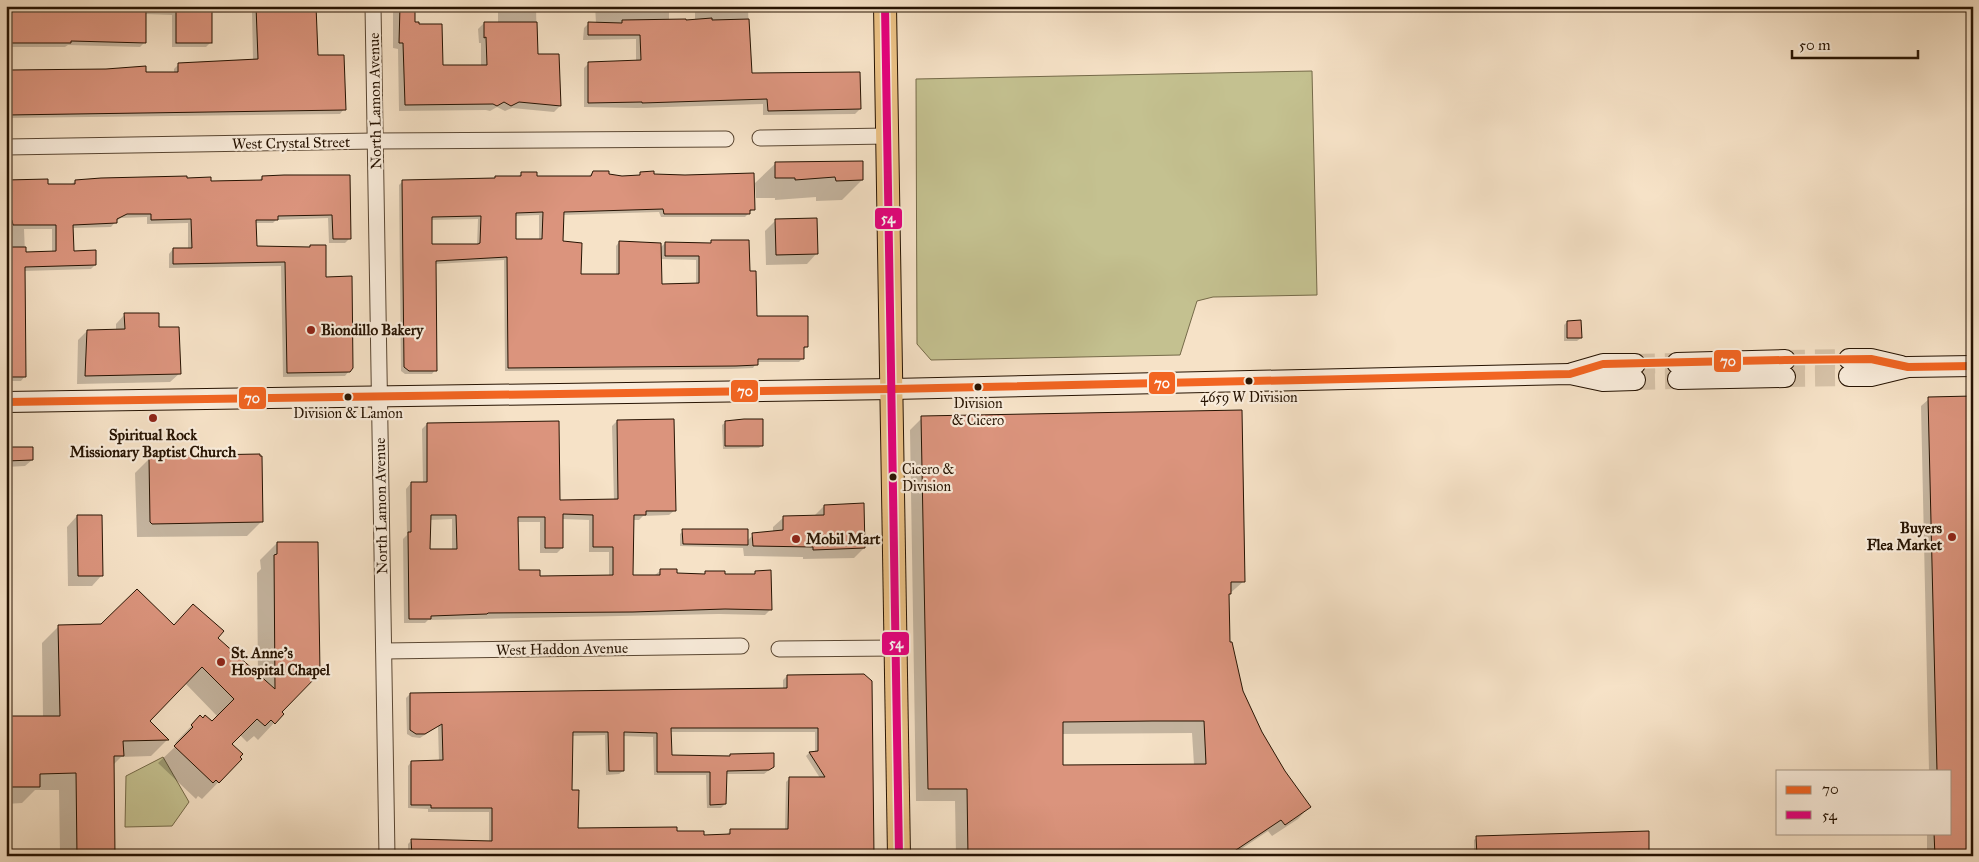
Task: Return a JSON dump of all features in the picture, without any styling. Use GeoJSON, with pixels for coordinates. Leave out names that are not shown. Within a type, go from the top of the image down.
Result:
{"type":"FeatureCollection","features":[{"type":"Feature","properties":{"kind":"main road"},"geometry":{"type":"LineString","coordinates":[[885,6],[899,856]]}},
{"type":"Feature","properties":{"kind":"main road"},"geometry":{"type":"LineString","coordinates":[[1849,368],[1871,376],[1908,367],[1973,366]]}},
{"type":"Feature","properties":{"kind":"main road"},"geometry":{"type":"LineString","coordinates":[[1678,371],[1785,369]]}},
{"type":"Feature","properties":{"kind":"main road"},"geometry":{"type":"LineString","coordinates":[[6,402],[892,389],[1570,374],[1603,381],[1635,372]]}},
{"type":"Feature","properties":{"kind":"street","name":"North Lamon Avenue"},"geometry":{"type":"LineString","coordinates":[[373,6],[387,856]]}},
{"type":"Feature","properties":{"kind":"street"},"geometry":{"type":"LineString","coordinates":[[760,138],[888,136]]}},
{"type":"Feature","properties":{"kind":"street","name":"West Crystal Street"},"geometry":{"type":"LineString","coordinates":[[6,147],[726,139]]}},
{"type":"Feature","properties":{"kind":"street","name":"West Haddon Avenue"},"geometry":{"type":"LineString","coordinates":[[384,652],[741,646]]}},
{"type":"Feature","properties":{"kind":"street"},"geometry":{"type":"LineString","coordinates":[[779,649],[896,648]]}},
{"type":"Feature","properties":{"kind":"shaded area"},"geometry":{"type":"Polygon","coordinates":[[[1312,71],[1317,295],[1213,297],[1197,301],[1180,355],[931,360],[917,344],[916,79],[1312,71]]]}},
{"type":"Feature","properties":{"kind":"shaded area"},"geometry":{"type":"Polygon","coordinates":[[[163,757],[189,802],[172,826],[125,827],[126,776],[163,757]]]}},
{"type":"Feature","properties":{"kind":"building"},"geometry":{"type":"Polygon","coordinates":[[[7,6],[146,6],[146,43],[71,41],[71,43],[7,43],[7,6]]]}},
{"type":"Feature","properties":{"kind":"building"},"geometry":{"type":"Polygon","coordinates":[[[176,6],[212,6],[212,43],[176,43],[176,6]]]}},
{"type":"Feature","properties":{"kind":"building"},"geometry":{"type":"Polygon","coordinates":[[[256,6],[316,6],[318,55],[344,55],[346,110],[7,115],[6,74],[10,74],[10,70],[106,69],[146,66],[146,72],[178,72],[178,63],[258,59],[256,6]]]}},
{"type":"Feature","properties":{"kind":"building"},"geometry":{"type":"Polygon","coordinates":[[[400,6],[415,6],[415,22],[419,22],[419,24],[442,24],[443,65],[487,65],[484,22],[537,22],[538,54],[559,54],[561,106],[519,102],[511,106],[504,102],[497,106],[493,104],[405,105],[403,43],[399,43],[400,6]]]}},
{"type":"Feature","properties":{"kind":"building"},"geometry":{"type":"Polygon","coordinates":[[[712,18],[712,20],[749,19],[752,73],[860,72],[861,109],[768,111],[767,99],[588,103],[588,62],[641,60],[640,35],[588,35],[588,22],[622,23],[622,20],[712,18]]]}},
{"type":"Feature","properties":{"kind":"building"},"geometry":{"type":"Polygon","coordinates":[[[863,161],[863,180],[836,181],[835,177],[795,180],[795,178],[775,178],[775,162],[863,161]]]}},
{"type":"Feature","properties":{"kind":"building"},"geometry":{"type":"Polygon","coordinates":[[[593,171],[609,171],[609,174],[622,176],[640,175],[640,172],[654,171],[654,174],[685,175],[754,173],[755,210],[750,210],[750,214],[664,214],[663,209],[564,212],[563,241],[582,243],[581,274],[619,274],[619,241],[661,243],[662,284],[699,283],[699,256],[665,256],[665,242],[711,243],[711,240],[749,240],[750,271],[756,271],[757,316],[808,316],[808,347],[804,347],[804,359],[758,359],[758,365],[736,366],[508,368],[507,257],[436,261],[437,371],[409,371],[404,367],[402,180],[495,178],[495,176],[521,176],[521,172],[537,172],[537,176],[591,176],[593,171]],[[543,212],[516,213],[516,239],[542,239],[543,212]],[[481,216],[432,217],[432,244],[480,243],[481,216]]]}},
{"type":"Feature","properties":{"kind":"building"},"geometry":{"type":"Polygon","coordinates":[[[350,175],[351,239],[333,239],[332,215],[278,216],[278,220],[256,220],[257,246],[310,247],[310,245],[326,245],[326,277],[352,276],[353,368],[350,372],[287,373],[285,262],[173,264],[173,248],[192,248],[191,219],[151,220],[151,214],[127,214],[117,219],[117,223],[73,225],[74,251],[96,250],[96,265],[25,267],[26,377],[6,377],[6,282],[10,282],[10,247],[26,247],[26,252],[56,251],[56,225],[13,225],[12,220],[7,220],[6,180],[48,179],[48,184],[75,184],[75,180],[101,178],[187,176],[187,178],[211,177],[211,181],[262,180],[262,176],[350,175]]]}},
{"type":"Feature","properties":{"kind":"building"},"geometry":{"type":"Polygon","coordinates":[[[817,218],[818,254],[776,255],[775,219],[817,218]]]}},
{"type":"Feature","properties":{"kind":"building"},"geometry":{"type":"Polygon","coordinates":[[[124,313],[159,313],[159,327],[179,327],[181,374],[85,376],[87,330],[125,329],[124,313]]]}},
{"type":"Feature","properties":{"kind":"building"},"geometry":{"type":"Polygon","coordinates":[[[1581,320],[1582,338],[1567,338],[1567,321],[1581,320]]]}},
{"type":"Feature","properties":{"kind":"building","name":"Buyers Flea Market"},"geometry":{"type":"Polygon","coordinates":[[[1973,396],[1973,856],[1935,856],[1934,834],[1952,834],[1952,770],[1937,770],[1928,397],[1973,396]]]}},
{"type":"Feature","properties":{"kind":"building"},"geometry":{"type":"Polygon","coordinates":[[[1242,410],[1245,582],[1231,582],[1231,594],[1229,594],[1230,642],[1232,642],[1243,691],[1262,732],[1285,771],[1311,807],[1285,825],[1281,820],[1227,856],[968,856],[967,789],[928,789],[921,416],[1242,410]],[[1204,721],[1063,722],[1063,765],[1206,764],[1204,721]]]}},
{"type":"Feature","properties":{"kind":"building"},"geometry":{"type":"Polygon","coordinates":[[[674,419],[676,511],[646,511],[646,515],[634,515],[633,575],[660,575],[660,569],[677,569],[677,573],[705,574],[705,571],[725,571],[725,574],[755,574],[755,571],[771,570],[772,610],[488,613],[431,616],[431,619],[409,619],[408,532],[411,532],[411,482],[427,482],[427,423],[559,421],[560,500],[618,499],[617,420],[674,419]],[[563,514],[563,548],[545,548],[545,517],[518,517],[519,570],[540,570],[540,576],[613,575],[613,547],[593,547],[593,515],[563,514]],[[431,515],[430,549],[457,549],[456,515],[431,515]]]}},
{"type":"Feature","properties":{"kind":"building"},"geometry":{"type":"Polygon","coordinates":[[[763,419],[763,446],[725,446],[725,421],[763,419]]]}},
{"type":"Feature","properties":{"kind":"building"},"geometry":{"type":"Polygon","coordinates":[[[6,447],[33,447],[33,460],[6,461],[6,447]]]}},
{"type":"Feature","properties":{"kind":"building"},"geometry":{"type":"Polygon","coordinates":[[[260,454],[262,456],[263,522],[152,524],[150,522],[149,458],[151,456],[260,454]]]}},
{"type":"Feature","properties":{"kind":"building"},"geometry":{"type":"Polygon","coordinates":[[[864,503],[865,548],[813,550],[813,547],[753,546],[752,533],[783,530],[783,516],[824,515],[824,505],[864,503]]]}},
{"type":"Feature","properties":{"kind":"building"},"geometry":{"type":"Polygon","coordinates":[[[77,515],[102,515],[103,576],[78,576],[77,515]]]}},
{"type":"Feature","properties":{"kind":"building"},"geometry":{"type":"Polygon","coordinates":[[[682,529],[748,529],[748,545],[683,544],[682,529]]]}},
{"type":"Feature","properties":{"kind":"building"},"geometry":{"type":"Polygon","coordinates":[[[277,542],[318,542],[320,673],[282,712],[284,714],[275,724],[271,720],[265,726],[257,719],[232,744],[243,754],[240,757],[242,759],[219,783],[216,780],[213,783],[174,746],[193,727],[191,725],[200,715],[203,718],[205,715],[212,721],[234,699],[202,667],[150,721],[169,740],[123,741],[124,756],[114,756],[115,856],[77,856],[76,773],[40,774],[40,787],[7,787],[6,716],[60,716],[58,625],[101,624],[137,589],[174,625],[193,604],[224,631],[218,638],[275,689],[274,555],[277,554],[277,542]]]}},
{"type":"Feature","properties":{"kind":"building"},"geometry":{"type":"Polygon","coordinates":[[[864,674],[872,681],[874,856],[412,856],[411,839],[492,841],[492,808],[431,808],[431,805],[411,805],[411,761],[443,760],[442,724],[425,734],[416,734],[410,730],[410,693],[787,688],[787,675],[864,674]],[[671,728],[672,755],[730,756],[730,754],[774,753],[774,767],[769,770],[727,771],[726,804],[710,805],[710,772],[657,772],[657,733],[624,732],[624,771],[609,771],[608,732],[573,732],[572,790],[579,790],[578,828],[677,827],[677,831],[704,831],[704,835],[730,834],[730,829],[788,829],[789,777],[825,777],[809,752],[818,751],[818,728],[671,728]]]}},
{"type":"Feature","properties":{"kind":"building"},"geometry":{"type":"Polygon","coordinates":[[[1649,831],[1649,856],[1477,856],[1476,836],[1649,831]]]}},
{"type":"Feature","properties":{"kind":"tunnel"},"geometry":{"type":"LineString","coordinates":[[1785,360],[1849,359]]}},
{"type":"Feature","properties":{"kind":"tunnel"},"geometry":{"type":"LineString","coordinates":[[1635,364],[1677,363]]}},
{"type":"Feature","properties":{"kind":"tunnel"},"geometry":{"type":"LineString","coordinates":[[1785,377],[1849,376]]}},
{"type":"Feature","properties":{"kind":"tunnel"},"geometry":{"type":"LineString","coordinates":[[1635,380],[1678,379]]}},
{"type":"Feature","properties":{"kind":"transit line","name":"54"},"geometry":{"type":"LineString","coordinates":[[885,6],[899,856]]}},
{"type":"Feature","properties":{"kind":"transit line","name":"70"},"geometry":{"type":"LineString","coordinates":[[6,402],[892,389],[1570,374],[1603,364],[1785,360],[1871,359],[1908,367],[1973,366]]}},
{"type":"Feature","properties":{"kind":"place","name":"Biondillo Bakery"},"geometry":{"type":"Point","coordinates":[311,330]}},
{"type":"Feature","properties":{"kind":"place","name":"4659 W Division"},"geometry":{"type":"Point","coordinates":[1249,381]}},
{"type":"Feature","properties":{"kind":"place","name":"Division & Cicero"},"geometry":{"type":"Point","coordinates":[978,387]}},
{"type":"Feature","properties":{"kind":"place","name":"Division & Lamon"},"geometry":{"type":"Point","coordinates":[348,397]}},
{"type":"Feature","properties":{"kind":"place","name":"Spiritual Rock Missionary Baptist Church"},"geometry":{"type":"Point","coordinates":[153,418]}},
{"type":"Feature","properties":{"kind":"place","name":"Cicero & Division"},"geometry":{"type":"Point","coordinates":[893,477]}},
{"type":"Feature","properties":{"kind":"place","name":"Buyers Flea Market"},"geometry":{"type":"Point","coordinates":[1952,537]}},
{"type":"Feature","properties":{"kind":"place","name":"Mobil Mart"},"geometry":{"type":"Point","coordinates":[796,539]}},
{"type":"Feature","properties":{"kind":"place","name":"St. Anne’s Hospital Chapel"},"geometry":{"type":"Point","coordinates":[221,662]}}]}
